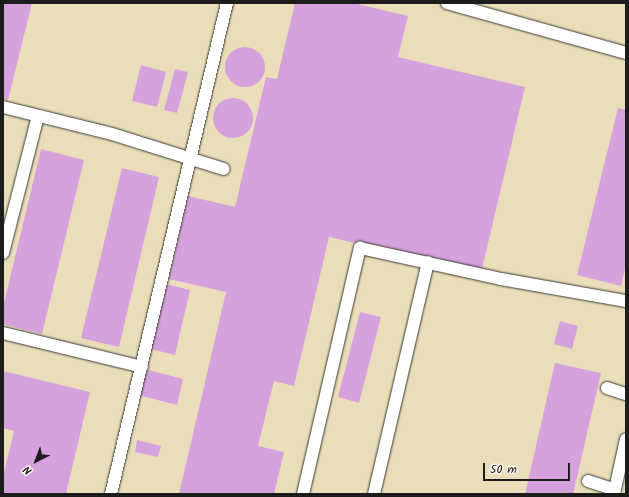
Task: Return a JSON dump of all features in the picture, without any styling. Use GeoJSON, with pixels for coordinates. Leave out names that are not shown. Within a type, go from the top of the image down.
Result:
{"type":"FeatureCollection","features":[{"type":"Feature","properties":{"kind":"lane"},"geometry":{"type":"LineString","coordinates":[[111,494],[194,158],[227,3]]}},
{"type":"Feature","properties":{"kind":"lane"},"geometry":{"type":"LineString","coordinates":[[447,3],[626,53]]}},
{"type":"Feature","properties":{"kind":"lane"},"geometry":{"type":"LineString","coordinates":[[3,107],[194,158],[224,169]]}},
{"type":"Feature","properties":{"kind":"lane"},"geometry":{"type":"LineString","coordinates":[[3,253],[38,116]]}},
{"type":"Feature","properties":{"kind":"lane"},"geometry":{"type":"LineString","coordinates":[[303,494],[357,250],[365,248],[626,301]]}},
{"type":"Feature","properties":{"kind":"lane"},"geometry":{"type":"LineString","coordinates":[[374,494],[428,262]]}},
{"type":"Feature","properties":{"kind":"lane"},"geometry":{"type":"LineString","coordinates":[[3,333],[142,368]]}},
{"type":"Feature","properties":{"kind":"lane"},"geometry":{"type":"LineString","coordinates":[[607,388],[626,394]]}},
{"type":"Feature","properties":{"kind":"lane"},"geometry":{"type":"LineString","coordinates":[[588,481],[615,492],[626,439]]}},
{"type":"Feature","properties":{"kind":"building"},"geometry":{"type":"Polygon","coordinates":[[[3,3],[32,3],[8,100],[3,99],[3,3]]]}},
{"type":"Feature","properties":{"kind":"building"},"geometry":{"type":"Polygon","coordinates":[[[295,3],[353,3],[408,16],[398,57],[525,87],[481,273],[329,237],[294,386],[274,381],[258,446],[284,452],[274,494],[179,494],[226,292],[169,279],[188,196],[235,207],[266,77],[277,79],[295,3]]]}},
{"type":"Feature","properties":{"kind":"building"},"geometry":{"type":"Polygon","coordinates":[[[249,47],[256,50],[262,56],[265,67],[264,75],[256,84],[249,87],[241,87],[234,84],[226,75],[225,63],[228,56],[237,48],[249,47]]]}},
{"type":"Feature","properties":{"kind":"building"},"geometry":{"type":"Polygon","coordinates":[[[141,65],[166,72],[157,107],[132,101],[141,65]]]}},
{"type":"Feature","properties":{"kind":"building"},"geometry":{"type":"Polygon","coordinates":[[[175,69],[188,72],[177,113],[164,110],[175,69]]]}},
{"type":"Feature","properties":{"kind":"building"},"geometry":{"type":"Polygon","coordinates":[[[237,98],[244,101],[250,107],[253,118],[252,126],[244,135],[237,138],[229,138],[222,135],[214,126],[213,114],[216,107],[225,99],[237,98]]]}},
{"type":"Feature","properties":{"kind":"building"},"geometry":{"type":"Polygon","coordinates":[[[618,108],[626,110],[626,265],[621,286],[577,275],[618,108]]]}},
{"type":"Feature","properties":{"kind":"building"},"geometry":{"type":"Polygon","coordinates":[[[41,149],[84,160],[42,334],[3,324],[3,307],[41,149]]]}},
{"type":"Feature","properties":{"kind":"building"},"geometry":{"type":"Polygon","coordinates":[[[122,168],[159,177],[119,347],[81,338],[122,168]]]}},
{"type":"Feature","properties":{"kind":"building"},"geometry":{"type":"Polygon","coordinates":[[[166,284],[190,290],[175,355],[151,349],[166,284]]]}},
{"type":"Feature","properties":{"kind":"building"},"geometry":{"type":"Polygon","coordinates":[[[360,312],[381,317],[359,403],[338,397],[360,312]]]}},
{"type":"Feature","properties":{"kind":"building"},"geometry":{"type":"Polygon","coordinates":[[[560,321],[578,326],[572,349],[554,344],[560,321]]]}},
{"type":"Feature","properties":{"kind":"building"},"geometry":{"type":"Polygon","coordinates":[[[555,363],[601,373],[573,494],[525,494],[555,363]]]}},
{"type":"Feature","properties":{"kind":"building"},"geometry":{"type":"Polygon","coordinates":[[[145,369],[183,379],[177,405],[138,395],[145,369]]]}},
{"type":"Feature","properties":{"kind":"building"},"geometry":{"type":"Polygon","coordinates":[[[3,371],[90,392],[66,494],[3,494],[3,477],[14,431],[3,428],[3,371]]]}},
{"type":"Feature","properties":{"kind":"building"},"geometry":{"type":"Polygon","coordinates":[[[137,440],[161,446],[158,457],[135,452],[137,440]]]}}]}
